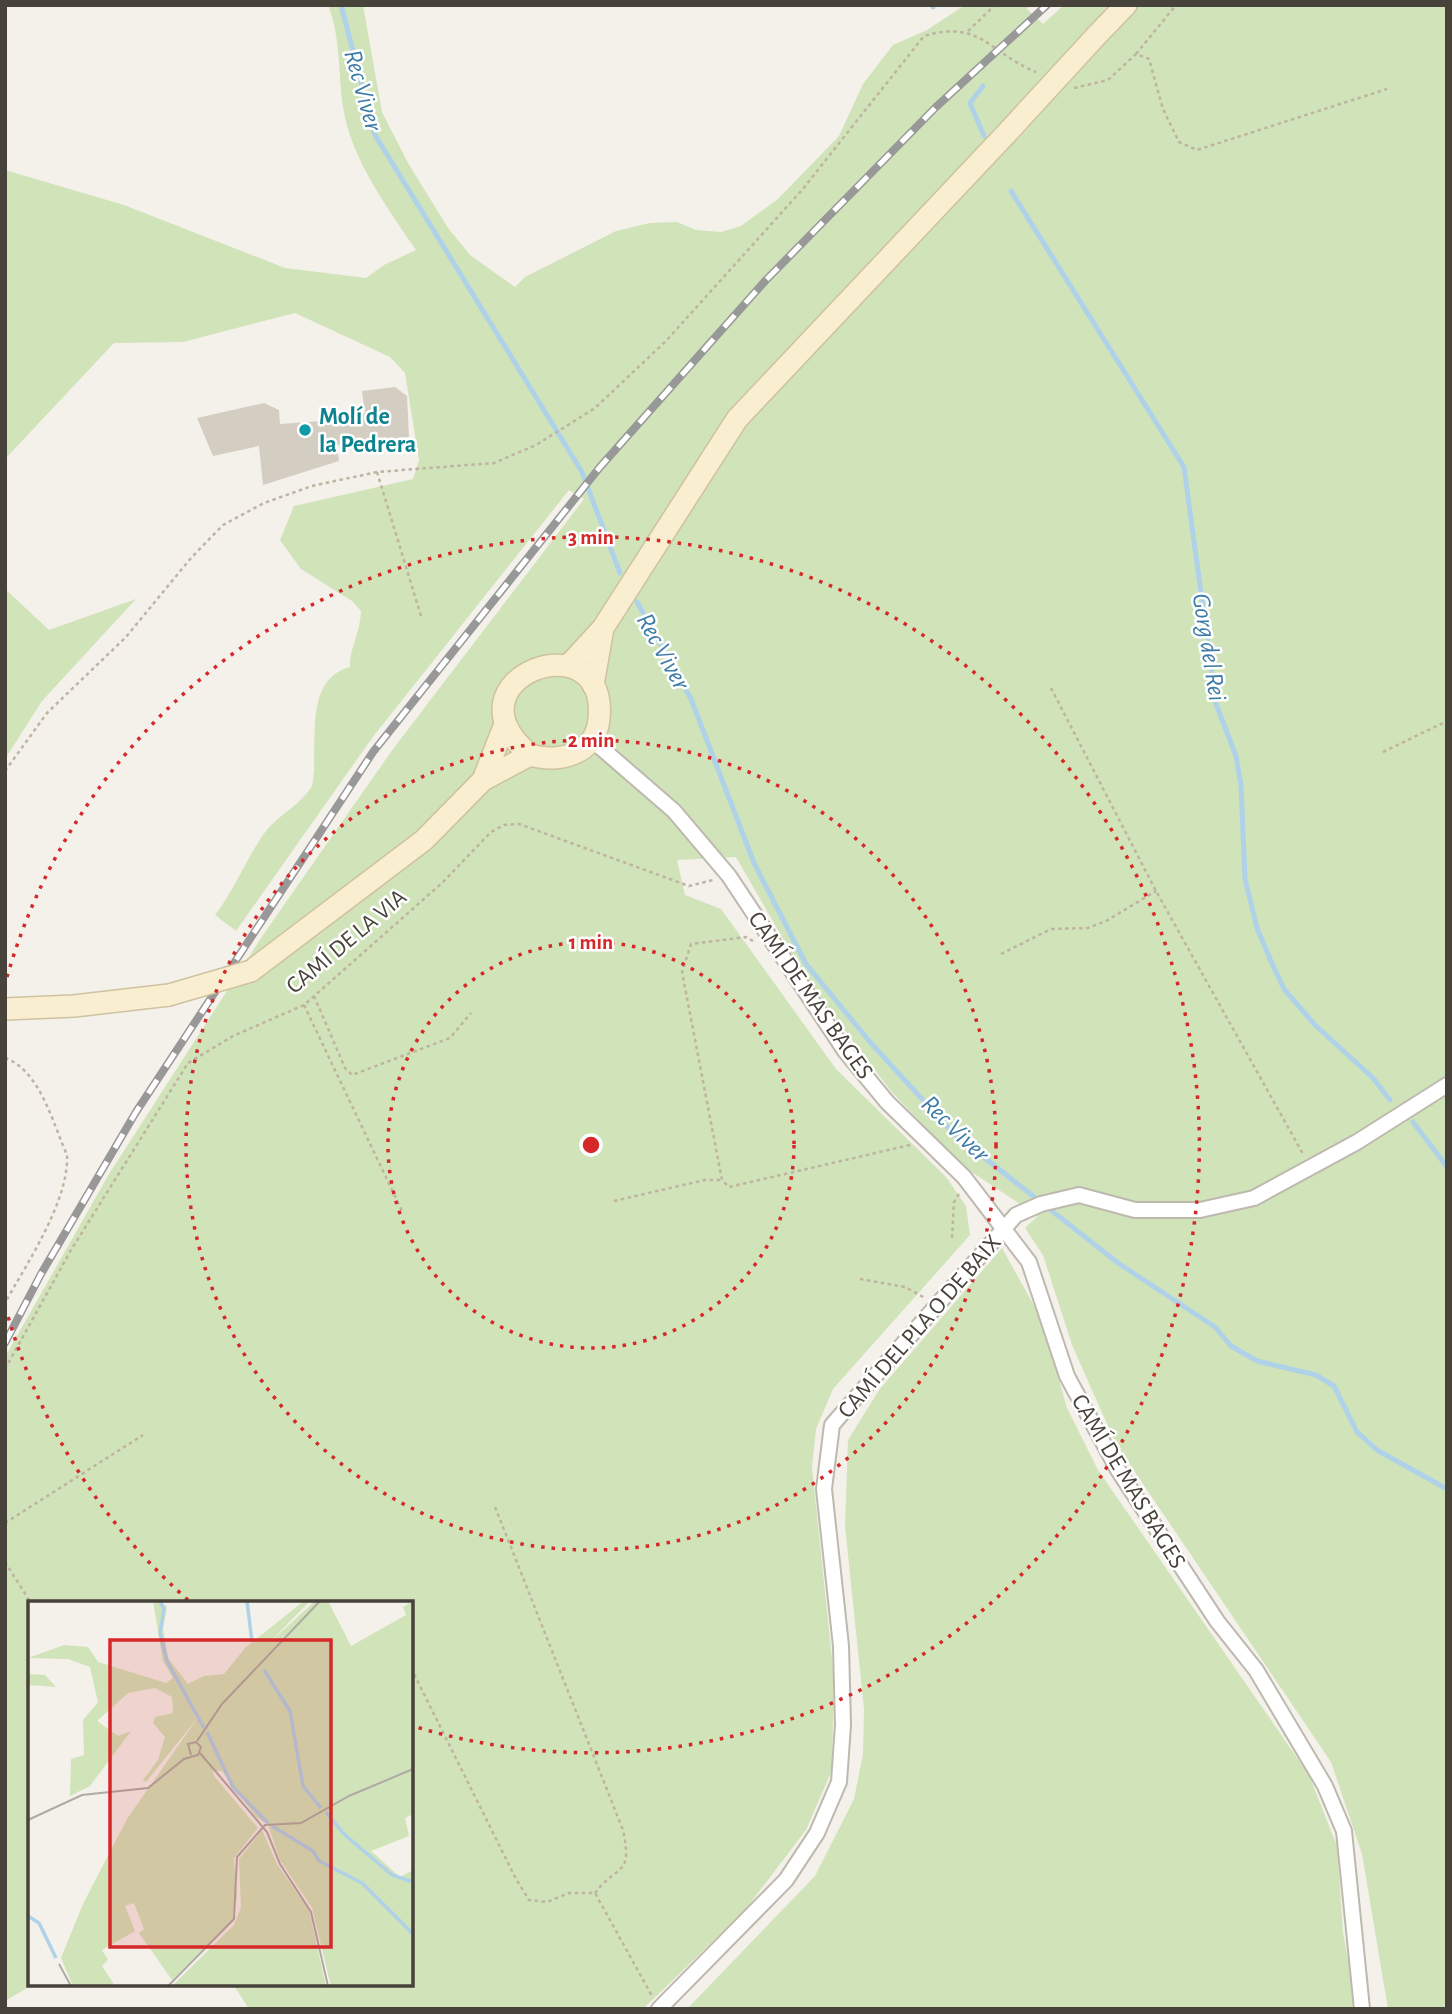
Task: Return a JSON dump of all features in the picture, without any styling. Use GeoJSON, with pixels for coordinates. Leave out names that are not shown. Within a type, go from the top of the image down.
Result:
{"type":"FeatureCollection","features":[{"type":"Feature","properties":{"kind":"street"},"geometry":{"type":"LineString","coordinates":[[568,666],[603,628],[737,419],[1126,5]]}},
{"type":"Feature","properties":{"kind":"street"},"geometry":{"type":"LineString","coordinates":[[593,685],[603,628]]}},
{"type":"Feature","properties":{"kind":"street"},"geometry":{"type":"LineString","coordinates":[[483,780],[505,724],[505,703],[512,684],[528,670],[547,664],[568,666],[582,674],[593,685],[600,703],[599,722],[592,740],[579,752],[563,759],[546,760],[530,755],[514,742],[505,724]]}},
{"type":"Feature","properties":{"kind":"street","name":"CAMÍ DE MAS BAGES"},"geometry":{"type":"LineString","coordinates":[[592,740],[674,811],[729,876],[845,1051],[887,1102],[964,1177],[1029,1262],[1067,1376],[1118,1470],[1217,1622],[1256,1670],[1325,1786],[1344,1831],[1362,2009]]}},
{"type":"Feature","properties":{"kind":"street"},"geometry":{"type":"LineString","coordinates":[[5,1009],[74,1006],[169,995],[251,971],[424,840],[483,780],[530,755]]}},
{"type":"Feature","properties":{"kind":"street","name":"CAMÍ DEL PLA O DE BAIX"},"geometry":{"type":"LineString","coordinates":[[659,2008],[786,1880],[817,1833],[839,1782],[843,1725],[841,1646],[824,1489],[832,1425],[1016,1215],[1041,1204],[1079,1195],[1135,1210],[1199,1210],[1254,1198],[1357,1142],[1447,1085]]}},
{"type":"Feature","properties":{"kind":"path"},"geometry":{"type":"LineString","coordinates":[[968,31],[996,5]]}},
{"type":"Feature","properties":{"kind":"path"},"geometry":{"type":"LineString","coordinates":[[1064,84],[1076,89],[1108,80],[1136,54],[1175,5]]}},
{"type":"Feature","properties":{"kind":"path"},"geometry":{"type":"LineString","coordinates":[[5,771],[47,713],[126,638],[191,558],[223,525],[264,503],[312,486],[377,472],[494,463],[537,445],[595,408],[666,341],[802,190],[924,36],[943,30],[968,31],[1039,74]]}},
{"type":"Feature","properties":{"kind":"path"},"geometry":{"type":"LineString","coordinates":[[1136,54],[1149,59],[1163,109],[1179,142],[1197,149],[1387,89]]}},
{"type":"Feature","properties":{"kind":"path"},"geometry":{"type":"LineString","coordinates":[[377,472],[421,616]]}},
{"type":"Feature","properties":{"kind":"path"},"geometry":{"type":"LineString","coordinates":[[1051,688],[1156,891],[1310,1167]]}},
{"type":"Feature","properties":{"kind":"path"},"geometry":{"type":"LineString","coordinates":[[1383,752],[1447,721]]}},
{"type":"Feature","properties":{"kind":"path","name":"CAMÍ DE LA VIA"},"geometry":{"type":"LineString","coordinates":[[5,1368],[71,1250],[188,1063],[233,1036],[304,1005],[442,883],[491,832],[504,825],[519,824],[689,886],[729,876]]}},
{"type":"Feature","properties":{"kind":"path"},"geometry":{"type":"LineString","coordinates":[[1000,954],[1051,929],[1088,928],[1097,925],[1156,891]]}},
{"type":"Feature","properties":{"kind":"path"},"geometry":{"type":"LineString","coordinates":[[758,948],[746,937],[691,944],[682,972],[722,1180],[729,1187],[912,1144],[904,1135]]}},
{"type":"Feature","properties":{"kind":"path"},"geometry":{"type":"LineString","coordinates":[[314,996],[345,1068],[352,1075],[450,1038],[471,1013]]}},
{"type":"Feature","properties":{"kind":"path"},"geometry":{"type":"LineString","coordinates":[[304,1005],[402,1211]]}},
{"type":"Feature","properties":{"kind":"path"},"geometry":{"type":"LineString","coordinates":[[5,1058],[14,1061],[31,1076],[67,1155],[68,1165],[66,1180],[42,1234],[5,1303]]}},
{"type":"Feature","properties":{"kind":"path"},"geometry":{"type":"LineString","coordinates":[[614,1201],[705,1180],[722,1180]]}},
{"type":"Feature","properties":{"kind":"path"},"geometry":{"type":"LineString","coordinates":[[951,1186],[972,1206],[990,1210]]}},
{"type":"Feature","properties":{"kind":"path"},"geometry":{"type":"LineString","coordinates":[[952,1238],[954,1202],[959,1194]]}},
{"type":"Feature","properties":{"kind":"path"},"geometry":{"type":"LineString","coordinates":[[860,1279],[905,1287],[937,1305]]}},
{"type":"Feature","properties":{"kind":"path"},"geometry":{"type":"LineString","coordinates":[[5,1523],[143,1435]]}},
{"type":"Feature","properties":{"kind":"path"},"geometry":{"type":"LineString","coordinates":[[495,1507],[623,1830],[626,1863],[620,1872],[603,1883],[595,1893]]}},
{"type":"Feature","properties":{"kind":"path"},"geometry":{"type":"LineString","coordinates":[[5,1562],[30,1601]]}},
{"type":"Feature","properties":{"kind":"path"},"geometry":{"type":"LineString","coordinates":[[413,1672],[529,1900],[547,1902],[569,1893],[595,1893]]}},
{"type":"Feature","properties":{"kind":"path"},"geometry":{"type":"LineString","coordinates":[[595,1893],[659,2008]]}},
{"type":"Feature","properties":{"kind":"green space"},"geometry":{"type":"Polygon","coordinates":[[[328,5],[363,5],[382,112],[408,163],[448,228],[470,255],[515,287],[525,277],[616,231],[650,223],[677,222],[696,230],[721,232],[741,226],[778,199],[839,136],[863,84],[893,45],[927,30],[965,5],[1030,5],[1027,9],[1043,24],[1064,5],[1447,5],[1447,2009],[1388,2009],[1362,1854],[1331,1762],[1116,1444],[1072,1345],[1043,1255],[1025,1228],[1038,1216],[961,1165],[890,1090],[806,979],[736,857],[677,860],[685,895],[721,909],[836,1069],[946,1177],[966,1206],[970,1235],[833,1389],[816,1429],[812,1467],[834,1678],[832,1770],[806,1830],[745,1910],[643,2009],[249,2009],[234,1986],[413,1986],[413,1601],[28,1601],[28,1986],[31,1986],[5,2001],[5,1357],[109,1174],[263,935],[393,749],[584,499],[569,490],[372,738],[236,931],[215,915],[263,835],[301,800],[312,786],[319,700],[325,686],[335,674],[350,667],[360,619],[361,611],[352,601],[301,569],[280,540],[294,506],[413,479],[419,460],[405,373],[390,357],[295,313],[183,342],[114,343],[5,459],[5,170],[124,205],[285,268],[366,278],[384,265],[416,250],[372,182],[347,126],[328,5]]]}},
{"type":"Feature","properties":{"kind":"green space"},"geometry":{"type":"Polygon","coordinates":[[[5,589],[49,630],[136,599],[42,701],[5,759],[5,589]]]}},
{"type":"Feature","properties":{"kind":"green space"},"geometry":{"type":"Polygon","coordinates":[[[1002,1248],[1042,1320],[1067,1408],[1098,1470],[1309,1775],[1337,1846],[1343,1932],[1357,2009],[687,2009],[815,1876],[854,1799],[863,1754],[864,1709],[845,1526],[848,1440],[879,1390],[1002,1248]]]}},
{"type":"Feature","properties":{"kind":"building","name":"Molí de la Pedrera"},"geometry":{"type":"Polygon","coordinates":[[[395,387],[407,396],[409,437],[337,445],[339,461],[263,485],[259,446],[213,456],[197,418],[264,403],[279,410],[280,424],[336,420],[336,417],[365,413],[362,391],[395,387]]]}},
{"type":"Feature","properties":{"kind":"waterway","name":"Rec Viver"},"geometry":{"type":"LineString","coordinates":[[341,5],[375,135],[582,472],[620,573]]}},
{"type":"Feature","properties":{"kind":"waterway","name":"Gorg del Rei"},"geometry":{"type":"LineString","coordinates":[[983,86],[970,103],[984,136]]}},
{"type":"Feature","properties":{"kind":"waterway","name":"Gorg del Rei"},"geometry":{"type":"LineString","coordinates":[[1011,191],[1184,467],[1216,704],[1236,756],[1241,785],[1245,879],[1257,928],[1284,989],[1315,1025],[1373,1078],[1390,1100]]}},
{"type":"Feature","properties":{"kind":"waterway","name":"Rec Viver"},"geometry":{"type":"LineString","coordinates":[[637,602],[691,699],[754,863],[806,964],[870,1042],[953,1133],[1118,1263],[1215,1327],[1231,1346],[1257,1361],[1316,1375],[1334,1386],[1357,1432],[1377,1450],[1447,1489]]}},
{"type":"Feature","properties":{"kind":"waterway","name":"Gorg del Rei"},"geometry":{"type":"LineString","coordinates":[[1413,1122],[1447,1167]]}},
{"type":"Feature","properties":{"kind":"railway"},"geometry":{"type":"LineString","coordinates":[[5,1343],[41,1274],[136,1112],[373,752],[600,467],[766,280],[936,107],[1047,5]]}},
{"type":"Feature","properties":{"kind":"place","name":"Molí de la Pedrera"},"geometry":{"type":"Point","coordinates":[305,430]}}]}
